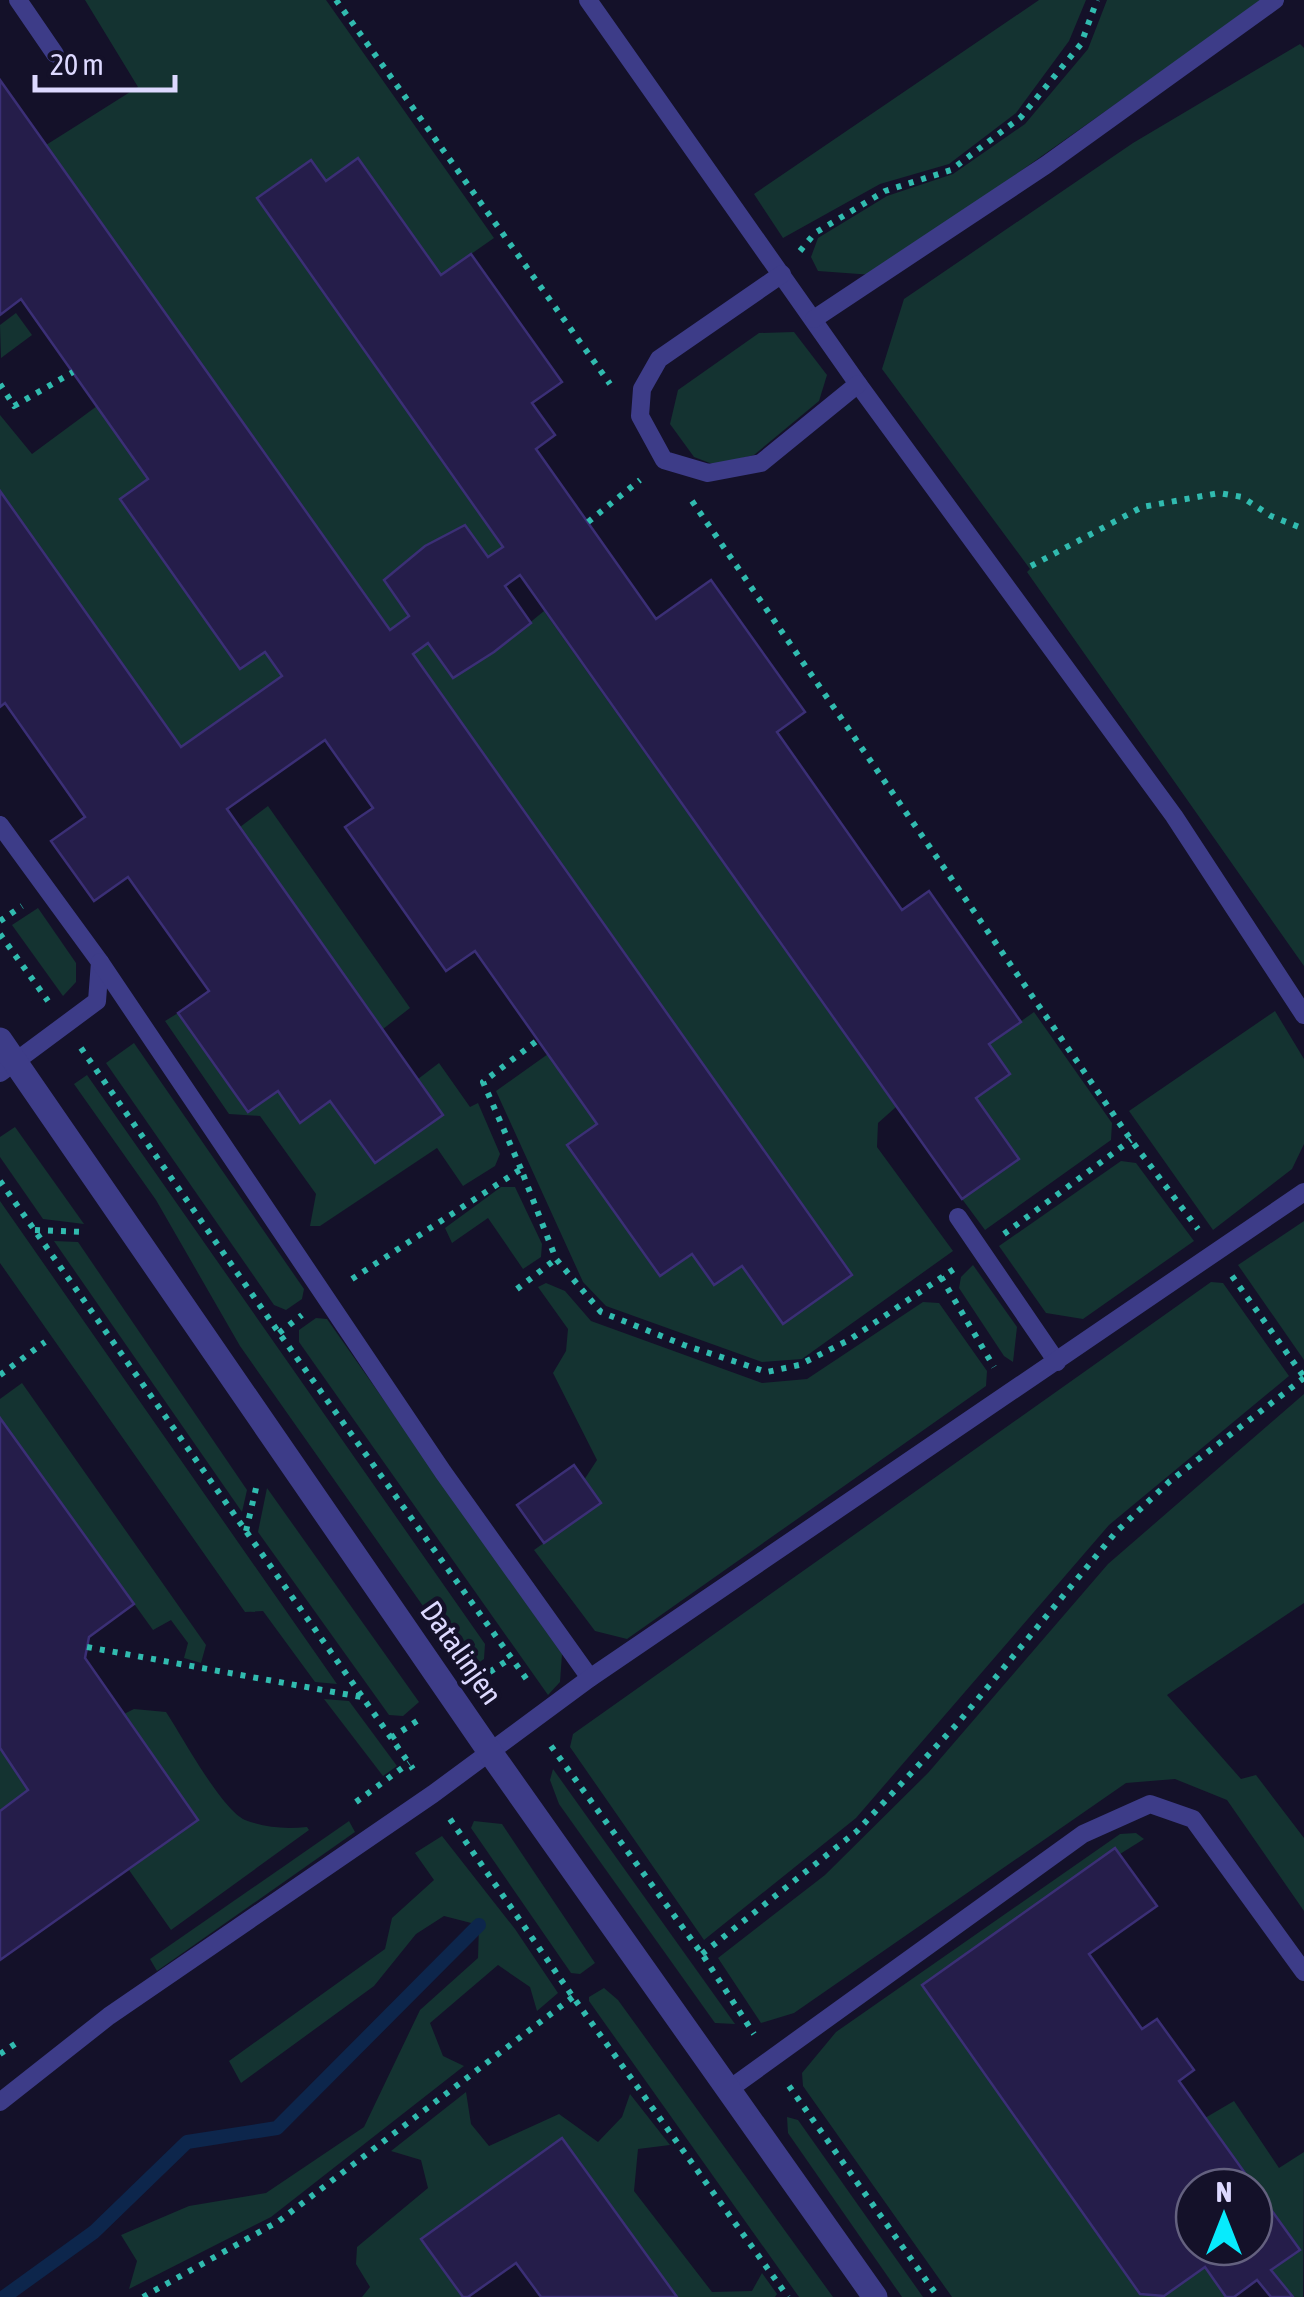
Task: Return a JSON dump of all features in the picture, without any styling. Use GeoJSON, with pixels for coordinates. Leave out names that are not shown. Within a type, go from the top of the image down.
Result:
{"type":"FeatureCollection","features":[{"type":"Feature","properties":{"kind":"street","name":"Datalinjen"},"geometry":{"type":"LineString","coordinates":[[5,1058],[875,2297]]}},
{"type":"Feature","properties":{"kind":"lane"},"geometry":{"type":"LineString","coordinates":[[18,0],[55,54]]}},
{"type":"Feature","properties":{"kind":"lane"},"geometry":{"type":"LineString","coordinates":[[588,0],[858,384],[1174,816],[1304,1015]]}},
{"type":"Feature","properties":{"kind":"lane"},"geometry":{"type":"LineString","coordinates":[[814,319],[1046,165],[1275,0]]}},
{"type":"Feature","properties":{"kind":"lane"},"geometry":{"type":"LineString","coordinates":[[782,274],[659,359],[642,389],[640,416],[664,460],[708,473],[762,463],[858,384]]}},
{"type":"Feature","properties":{"kind":"lane"},"geometry":{"type":"LineString","coordinates":[[0,825],[100,962],[443,1472],[590,1678]]}},
{"type":"Feature","properties":{"kind":"lane"},"geometry":{"type":"LineString","coordinates":[[5,1058],[65,1025],[97,1001],[100,962]]}},
{"type":"Feature","properties":{"kind":"lane"},"geometry":{"type":"LineString","coordinates":[[0,2102],[110,2016],[433,1794],[590,1678],[1304,1192]]}},
{"type":"Feature","properties":{"kind":"lane"},"geometry":{"type":"LineString","coordinates":[[958,1217],[1057,1362]]}},
{"type":"Feature","properties":{"kind":"lane"},"geometry":{"type":"LineString","coordinates":[[728,2090],[1084,1834],[1150,1804],[1193,1819],[1304,1972]]}},
{"type":"Feature","properties":{"kind":"path"},"geometry":{"type":"LineString","coordinates":[[336,0],[619,396]]}},
{"type":"Feature","properties":{"kind":"path"},"geometry":{"type":"LineString","coordinates":[[782,274],[815,232],[884,190],[951,170],[1021,117],[1080,44],[1097,0]]}},
{"type":"Feature","properties":{"kind":"path"},"geometry":{"type":"LineString","coordinates":[[0,384],[14,406],[73,372]]}},
{"type":"Feature","properties":{"kind":"path"},"geometry":{"type":"LineString","coordinates":[[588,522],[664,460],[1131,1140],[1304,1377],[1170,1481],[1116,1532],[958,1723],[857,1831],[702,1954]]}},
{"type":"Feature","properties":{"kind":"path"},"geometry":{"type":"LineString","coordinates":[[1002,579],[1142,507],[1219,494],[1242,496],[1271,516],[1304,529]]}},
{"type":"Feature","properties":{"kind":"path"},"geometry":{"type":"LineString","coordinates":[[0,934],[279,1333],[770,2058],[938,2297]]}},
{"type":"Feature","properties":{"kind":"path"},"geometry":{"type":"LineString","coordinates":[[538,1040],[483,1082],[556,1259],[601,1312],[684,1346],[767,1372],[799,1365],[850,1340],[981,1251],[1131,1140]]}},
{"type":"Feature","properties":{"kind":"path"},"geometry":{"type":"LineString","coordinates":[[279,1333],[324,1297],[521,1169]]}},
{"type":"Feature","properties":{"kind":"path"},"geometry":{"type":"LineString","coordinates":[[0,1181],[572,1997],[788,2297]]}},
{"type":"Feature","properties":{"kind":"path"},"geometry":{"type":"LineString","coordinates":[[34,1230],[83,1232]]}},
{"type":"Feature","properties":{"kind":"path"},"geometry":{"type":"LineString","coordinates":[[517,1289],[556,1259]]}},
{"type":"Feature","properties":{"kind":"path"},"geometry":{"type":"LineString","coordinates":[[941,1277],[1010,1394]]}},
{"type":"Feature","properties":{"kind":"path"},"geometry":{"type":"LineString","coordinates":[[0,1375],[45,1342]]}},
{"type":"Feature","properties":{"kind":"path"},"geometry":{"type":"LineString","coordinates":[[246,1532],[258,1484]]}},
{"type":"Feature","properties":{"kind":"path"},"geometry":{"type":"LineString","coordinates":[[87,1647],[362,1697]]}},
{"type":"Feature","properties":{"kind":"path"},"geometry":{"type":"LineString","coordinates":[[144,2297],[279,2222],[572,1997]]}},
{"type":"Feature","properties":{"kind":"green space"},"geometry":{"type":"Polygon","coordinates":[[[85,0],[326,0],[494,238],[441,275],[358,158],[326,181],[311,160],[257,199],[503,547],[488,557],[465,526],[425,546],[384,580],[409,616],[390,630],[46,145],[138,87],[85,0]]]}},
{"type":"Feature","properties":{"kind":"green space"},"geometry":{"type":"Polygon","coordinates":[[[1039,0],[1086,0],[1069,41],[1016,113],[949,164],[880,184],[783,238],[754,194],[1039,0]]]}},
{"type":"Feature","properties":{"kind":"green space"},"geometry":{"type":"Polygon","coordinates":[[[1107,0],[1263,0],[873,275],[818,271],[811,257],[818,238],[887,196],[953,174],[1025,124],[1088,49],[1107,0]]]}},
{"type":"Feature","properties":{"kind":"green space"},"geometry":{"type":"Polygon","coordinates":[[[1300,44],[1304,48],[1304,966],[1027,572],[1030,569],[882,369],[904,299],[1133,143],[1300,44]]]}},
{"type":"Feature","properties":{"kind":"green space"},"geometry":{"type":"Polygon","coordinates":[[[16,313],[32,335],[1,358],[0,325],[16,313]]]}},
{"type":"Feature","properties":{"kind":"green space"},"geometry":{"type":"Polygon","coordinates":[[[794,332],[827,375],[819,401],[754,455],[715,465],[694,457],[670,424],[678,390],[759,333],[794,332]]]}},
{"type":"Feature","properties":{"kind":"green space"},"geometry":{"type":"Polygon","coordinates":[[[97,406],[148,479],[120,500],[240,668],[265,652],[282,676],[181,747],[0,491],[0,415],[32,454],[97,406]]]}},
{"type":"Feature","properties":{"kind":"green space"},"geometry":{"type":"Polygon","coordinates":[[[544,611],[896,1107],[878,1123],[877,1147],[953,1251],[802,1359],[762,1362],[606,1306],[583,1282],[496,1091],[548,1054],[597,1124],[660,1276],[692,1254],[714,1285],[742,1266],[783,1323],[852,1275],[413,654],[428,643],[494,652],[544,611]]]}},
{"type":"Feature","properties":{"kind":"green space"},"geometry":{"type":"Polygon","coordinates":[[[268,806],[410,1008],[383,1029],[240,827],[268,806]]]}},
{"type":"Feature","properties":{"kind":"green space"},"geometry":{"type":"Polygon","coordinates":[[[38,908],[76,963],[76,982],[63,996],[12,925],[38,908]]]}},
{"type":"Feature","properties":{"kind":"green space"},"geometry":{"type":"Polygon","coordinates":[[[1275,1011],[1304,1059],[1304,1144],[1292,1169],[1213,1230],[1129,1111],[1275,1011]]]}},
{"type":"Feature","properties":{"kind":"green space"},"geometry":{"type":"Polygon","coordinates":[[[1034,1012],[1112,1123],[1111,1140],[985,1230],[962,1199],[1019,1159],[976,1098],[1010,1074],[989,1044],[1034,1012]]]}},
{"type":"Feature","properties":{"kind":"green space"},"geometry":{"type":"Polygon","coordinates":[[[178,1013],[247,1112],[278,1091],[300,1122],[330,1101],[443,1115],[418,1079],[439,1063],[470,1107],[478,1103],[500,1154],[495,1166],[463,1186],[437,1148],[320,1226],[310,1226],[316,1194],[260,1116],[229,1114],[165,1021],[178,1013]]]}},
{"type":"Feature","properties":{"kind":"green space"},"geometry":{"type":"Polygon","coordinates":[[[134,1043],[304,1289],[302,1299],[286,1310],[274,1305],[106,1063],[134,1043]]]}},
{"type":"Feature","properties":{"kind":"green space"},"geometry":{"type":"Polygon","coordinates":[[[87,1075],[485,1644],[484,1659],[468,1670],[240,1346],[156,1200],[74,1084],[87,1075]]]}},
{"type":"Feature","properties":{"kind":"green space"},"geometry":{"type":"Polygon","coordinates":[[[15,1127],[84,1224],[43,1219],[0,1157],[0,1137],[15,1127]]]}},
{"type":"Feature","properties":{"kind":"green space"},"geometry":{"type":"Polygon","coordinates":[[[1121,1161],[1136,1163],[1194,1241],[1083,1319],[1046,1313],[999,1246],[1121,1161]]]}},
{"type":"Feature","properties":{"kind":"green space"},"geometry":{"type":"Polygon","coordinates":[[[501,1187],[515,1187],[542,1244],[541,1257],[523,1269],[488,1218],[452,1243],[445,1228],[501,1187]]]}},
{"type":"Feature","properties":{"kind":"green space"},"geometry":{"type":"Polygon","coordinates":[[[0,1201],[337,1684],[315,1682],[263,1611],[245,1612],[0,1263],[0,1201]]]}},
{"type":"Feature","properties":{"kind":"green space"},"geometry":{"type":"Polygon","coordinates":[[[1304,1221],[1304,1360],[1238,1265],[1304,1221]]]}},
{"type":"Feature","properties":{"kind":"green space"},"geometry":{"type":"Polygon","coordinates":[[[54,1241],[78,1242],[247,1490],[242,1512],[54,1241]]]}},
{"type":"Feature","properties":{"kind":"green space"},"geometry":{"type":"Polygon","coordinates":[[[973,1265],[1017,1327],[1013,1362],[1004,1356],[959,1288],[961,1277],[973,1265]]]}},
{"type":"Feature","properties":{"kind":"green space"},"geometry":{"type":"Polygon","coordinates":[[[1211,1282],[1223,1283],[1289,1376],[1109,1525],[856,1818],[704,1940],[570,1747],[573,1734],[1211,1282]]]}},
{"type":"Feature","properties":{"kind":"green space"},"geometry":{"type":"Polygon","coordinates":[[[546,1283],[565,1291],[591,1321],[762,1383],[807,1379],[923,1302],[939,1303],[987,1371],[986,1386],[627,1639],[595,1631],[534,1550],[600,1503],[584,1480],[597,1460],[553,1373],[566,1351],[568,1329],[538,1287],[546,1283]]]}},
{"type":"Feature","properties":{"kind":"green space"},"geometry":{"type":"Polygon","coordinates":[[[316,1318],[327,1319],[562,1654],[560,1682],[548,1695],[299,1342],[299,1330],[316,1318]]]}},
{"type":"Feature","properties":{"kind":"green space"},"geometry":{"type":"Polygon","coordinates":[[[22,1383],[206,1645],[201,1663],[184,1658],[188,1643],[171,1620],[153,1630],[0,1418],[0,1399],[22,1383]]]}},
{"type":"Feature","properties":{"kind":"green space"},"geometry":{"type":"Polygon","coordinates":[[[1304,1394],[1304,1603],[1167,1695],[1241,1779],[1256,1775],[1304,1838],[1304,1911],[1227,1800],[1175,1779],[1126,1783],[794,2013],[761,2023],[718,1958],[825,1875],[928,1773],[1108,1564],[1304,1394]]]}},
{"type":"Feature","properties":{"kind":"green space"},"geometry":{"type":"Polygon","coordinates":[[[267,1488],[419,1702],[403,1716],[389,1715],[258,1532],[267,1488]]]}},
{"type":"Feature","properties":{"kind":"green space"},"geometry":{"type":"Polygon","coordinates":[[[324,1699],[349,1701],[397,1766],[383,1776],[324,1699]]]}},
{"type":"Feature","properties":{"kind":"green space"},"geometry":{"type":"Polygon","coordinates":[[[134,1709],[166,1712],[214,1787],[245,1820],[309,1830],[171,1930],[129,1870],[198,1820],[124,1714],[134,1709]]]}},
{"type":"Feature","properties":{"kind":"green space"},"geometry":{"type":"Polygon","coordinates":[[[0,1748],[28,1790],[0,1811],[0,1748]]]}},
{"type":"Feature","properties":{"kind":"green space"},"geometry":{"type":"Polygon","coordinates":[[[553,1769],[735,2024],[715,2023],[559,1804],[550,1780],[553,1769]]]}},
{"type":"Feature","properties":{"kind":"green space"},"geometry":{"type":"Polygon","coordinates":[[[349,1821],[355,1832],[157,1971],[150,1959],[349,1821]]]}},
{"type":"Feature","properties":{"kind":"green space"},"geometry":{"type":"Polygon","coordinates":[[[474,1821],[502,1824],[595,1963],[580,1974],[571,1973],[471,1828],[474,1821]]]}},
{"type":"Feature","properties":{"kind":"green space"},"geometry":{"type":"Polygon","coordinates":[[[1136,1833],[1144,1839],[1120,1854],[1115,1848],[922,1986],[1140,2293],[1164,2296],[1205,2267],[1226,2297],[952,2297],[803,2086],[802,2073],[836,2032],[1120,1834],[1136,1833]]]}},
{"type":"Feature","properties":{"kind":"green space"},"geometry":{"type":"Polygon","coordinates":[[[442,1836],[515,1929],[558,1993],[537,2011],[530,1987],[498,1965],[430,2023],[443,2056],[464,2066],[271,2217],[129,2289],[137,2261],[121,2235],[189,2206],[266,2193],[364,2127],[420,2010],[478,1958],[479,1925],[444,1916],[416,1934],[374,1986],[241,2083],[229,2061],[385,1949],[392,1918],[434,1880],[415,1853],[442,1836]]]}},
{"type":"Feature","properties":{"kind":"green space"},"geometry":{"type":"Polygon","coordinates":[[[604,1988],[618,2000],[833,2297],[799,2297],[589,2001],[589,1997],[604,1988]]]}},
{"type":"Feature","properties":{"kind":"green space"},"geometry":{"type":"Polygon","coordinates":[[[466,2092],[471,2124],[489,2146],[559,2114],[598,2142],[622,2117],[630,2094],[670,2145],[638,2149],[634,2191],[712,2292],[752,2291],[762,2273],[777,2294],[677,2297],[421,2239],[463,2297],[362,2297],[370,2287],[356,2264],[357,2247],[428,2188],[421,2160],[391,2151],[466,2092]]]}},
{"type":"Feature","properties":{"kind":"green space"},"geometry":{"type":"Polygon","coordinates":[[[1234,2101],[1279,2168],[1304,2152],[1303,2297],[1293,2297],[1271,2270],[1299,2251],[1274,2216],[1274,2167],[1240,2167],[1205,2118],[1234,2101]]]}},
{"type":"Feature","properties":{"kind":"green space"},"geometry":{"type":"Polygon","coordinates":[[[787,2117],[798,2120],[923,2297],[902,2297],[788,2133],[787,2117]]]}},
{"type":"Feature","properties":{"kind":"building"},"geometry":{"type":"Polygon","coordinates":[[[0,80],[390,630],[409,616],[384,580],[425,546],[465,525],[488,557],[503,547],[257,198],[311,160],[326,181],[358,158],[441,275],[471,254],[562,382],[532,403],[555,435],[536,449],[656,619],[711,580],[805,712],[777,732],[902,910],[929,891],[1021,1022],[989,1044],[1010,1074],[976,1098],[1019,1159],[962,1199],[520,575],[505,586],[531,623],[494,652],[453,678],[428,643],[413,654],[852,1275],[783,1324],[742,1266],[714,1285],[692,1254],[660,1276],[567,1145],[597,1124],[475,951],[446,971],[345,827],[373,808],[325,740],[227,809],[443,1115],[375,1163],[330,1101],[300,1123],[278,1091],[248,1112],[178,1013],[209,991],[128,877],[94,901],[51,841],[85,817],[5,703],[0,707],[0,491],[181,747],[282,676],[265,652],[240,669],[120,499],[148,479],[21,299],[0,315],[0,80]]]}},
{"type":"Feature","properties":{"kind":"building"},"geometry":{"type":"Polygon","coordinates":[[[0,1418],[134,1604],[89,1637],[85,1658],[198,1820],[0,1960],[0,1811],[28,1790],[0,1748],[0,1418]]]}},
{"type":"Feature","properties":{"kind":"building"},"geometry":{"type":"Polygon","coordinates":[[[574,1465],[601,1503],[544,1543],[517,1505],[574,1465]]]}},
{"type":"Feature","properties":{"kind":"building"},"geometry":{"type":"Polygon","coordinates":[[[1115,1848],[1157,1906],[1089,1954],[1142,2029],[1157,2019],[1194,2070],[1179,2081],[1241,2167],[1174,2167],[1174,2267],[1205,2267],[1164,2296],[1140,2294],[922,1985],[1115,1848]]]}},
{"type":"Feature","properties":{"kind":"building"},"geometry":{"type":"Polygon","coordinates":[[[562,2138],[677,2297],[541,2297],[516,2263],[463,2297],[421,2239],[562,2138]]]}},
{"type":"Feature","properties":{"kind":"building"},"geometry":{"type":"Polygon","coordinates":[[[1274,2214],[1300,2250],[1271,2270],[1293,2297],[1271,2297],[1257,2280],[1234,2297],[1226,2297],[1205,2267],[1274,2267],[1274,2214]]]}},
{"type":"Feature","properties":{"kind":"waterway"},"geometry":{"type":"LineString","coordinates":[[4,2297],[94,2232],[187,2142],[277,2128],[479,1925]]}}]}
